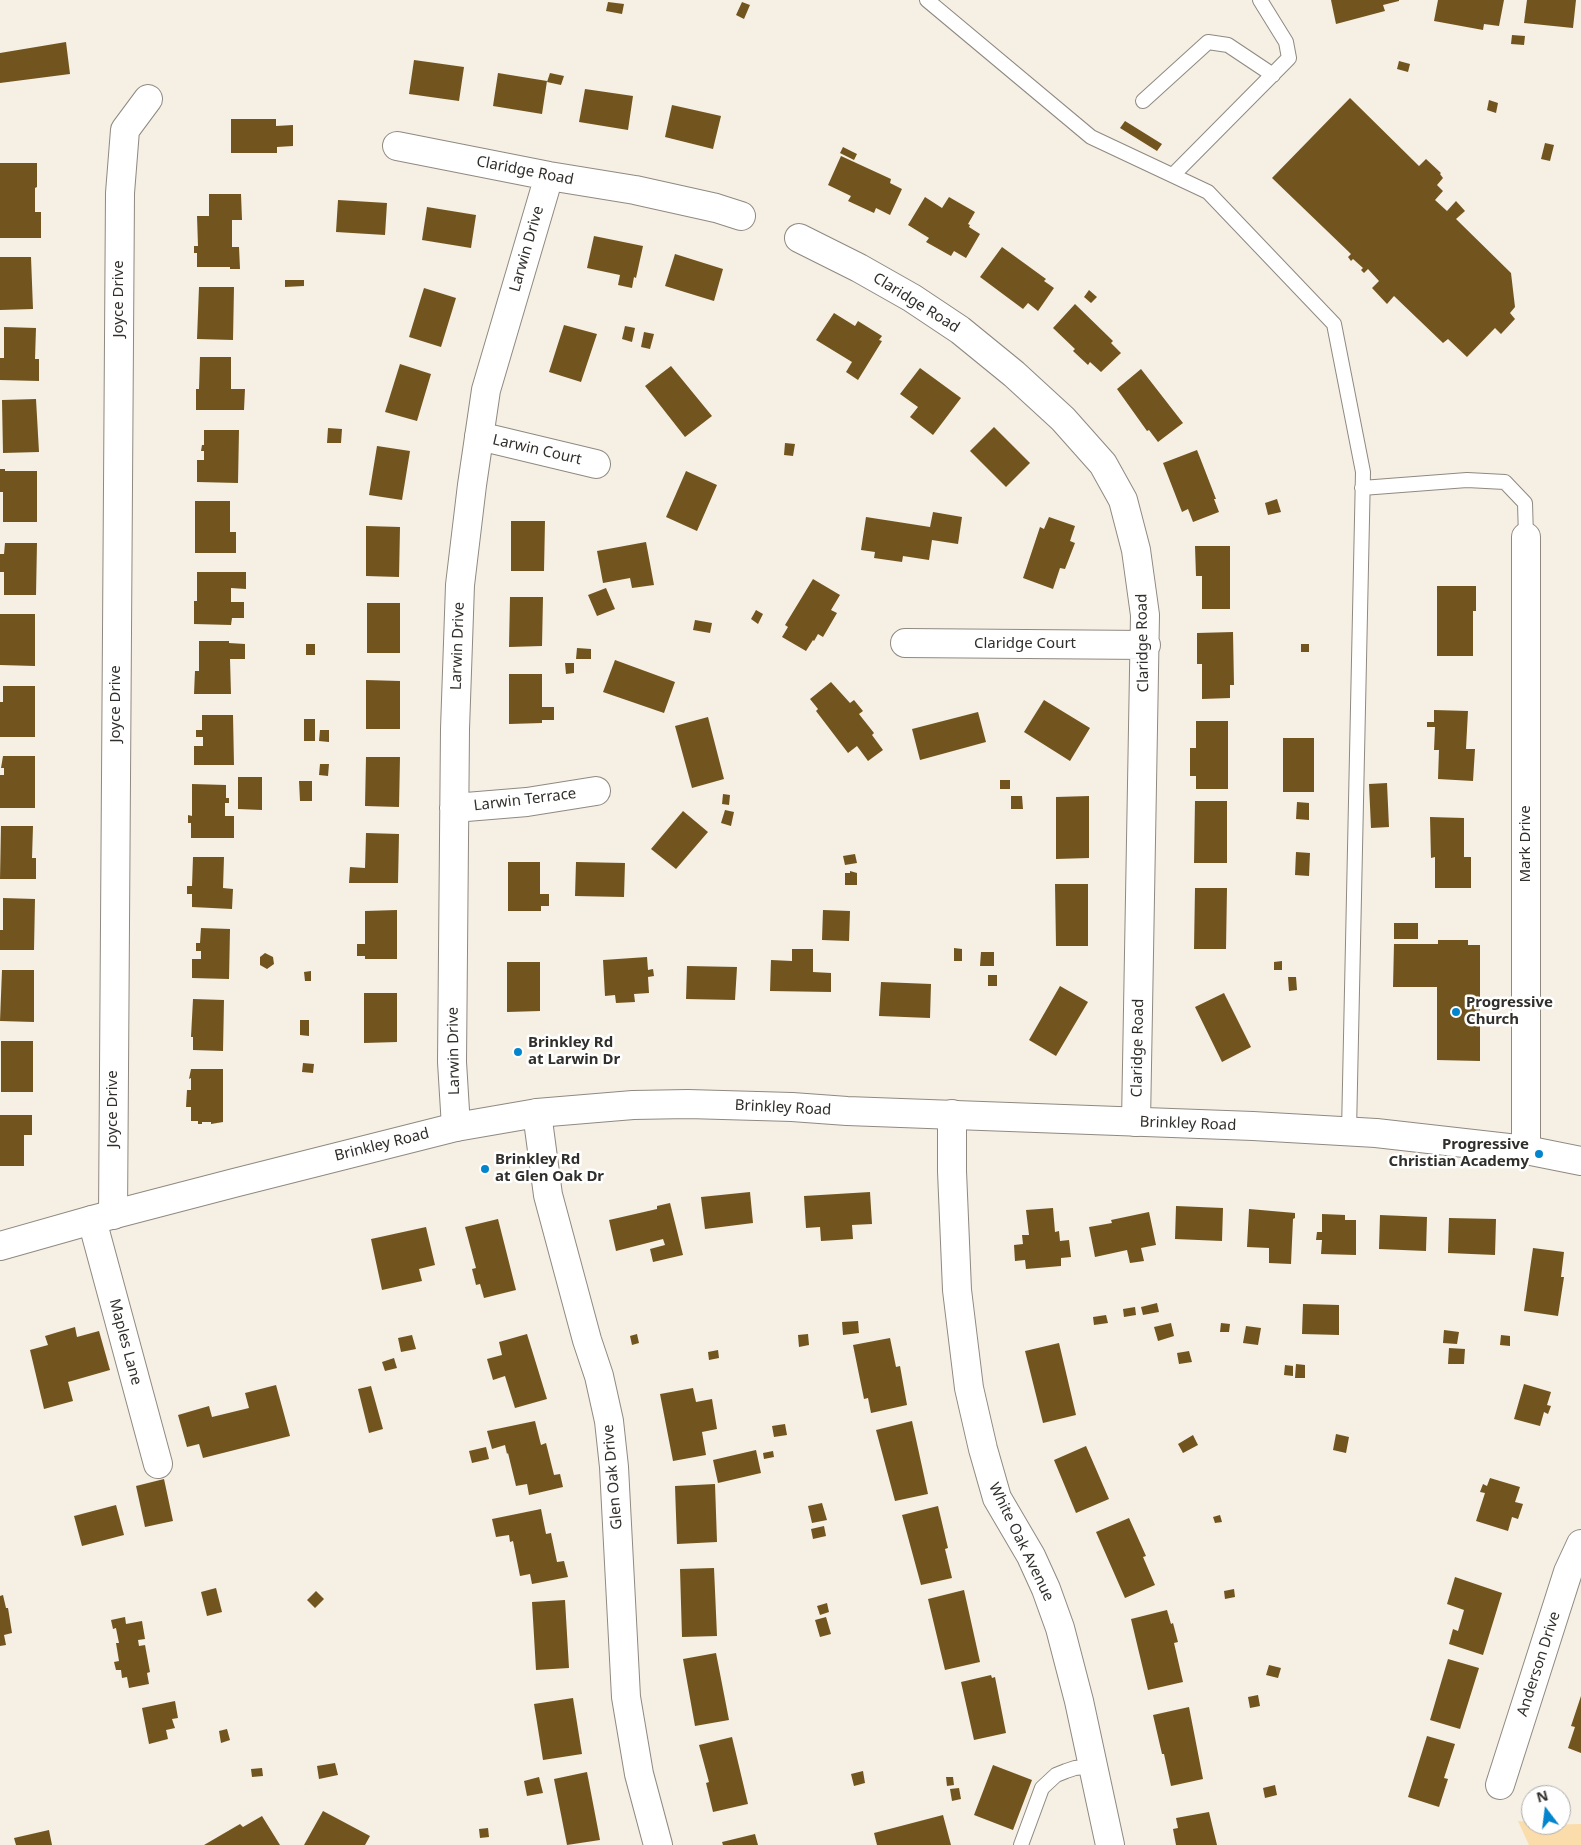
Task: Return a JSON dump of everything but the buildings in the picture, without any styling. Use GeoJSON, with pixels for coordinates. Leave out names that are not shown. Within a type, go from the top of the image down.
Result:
{"type":"FeatureCollection","features":[{"type":"Feature","properties":{"kind":"street","name":"Joyce Drive"},"geometry":{"type":"LineString","coordinates":[[103,1217],[120,193],[125,130],[148,99]]}},
{"type":"Feature","properties":{"kind":"street","name":"Claridge Road"},"geometry":{"type":"LineString","coordinates":[[397,146],[549,176],[635,190],[716,208],[741,216]]}},
{"type":"Feature","properties":{"kind":"street","name":"Larwin Drive"},"geometry":{"type":"LineString","coordinates":[[456,1127],[452,1062],[454,808],[460,585],[479,436],[489,382],[549,176]]}},
{"type":"Feature","properties":{"kind":"street","name":"Claridge Road"},"geometry":{"type":"LineString","coordinates":[[800,238],[882,280],[960,330],[1014,374],[1063,419],[1103,464],[1123,500],[1142,582],[1146,645],[1136,1122]]}},
{"type":"Feature","properties":{"kind":"street","name":"Larwin Court"},"geometry":{"type":"LineString","coordinates":[[479,436],[596,464]]}},
{"type":"Feature","properties":{"kind":"street","name":"Mark Drive"},"geometry":{"type":"LineString","coordinates":[[1526,537],[1526,1150]]}},
{"type":"Feature","properties":{"kind":"street","name":"Claridge Court"},"geometry":{"type":"LineString","coordinates":[[905,643],[1146,645]]}},
{"type":"Feature","properties":{"kind":"street","name":"Larwin Terrace"},"geometry":{"type":"LineString","coordinates":[[454,808],[527,802],[596,791]]}},
{"type":"Feature","properties":{"kind":"street","name":"Brinkley Road"},"geometry":{"type":"LineString","coordinates":[[0,1246],[359,1150],[456,1127],[537,1113],[633,1105],[688,1104],[1349,1131],[1450,1140],[1526,1150],[1581,1161]]}},
{"type":"Feature","properties":{"kind":"street","name":"Glen Oak Drive"},"geometry":{"type":"LineString","coordinates":[[537,1113],[548,1195],[587,1340],[599,1376],[609,1421],[614,1467],[626,1697],[639,1774],[658,1845]]}},
{"type":"Feature","properties":{"kind":"street","name":"White Oak Avenue"},"geometry":{"type":"LineString","coordinates":[[952,1114],[956,1281],[960,1330],[971,1397],[997,1498],[1031,1556],[1046,1589],[1060,1628],[1080,1701],[1110,1845]]}},
{"type":"Feature","properties":{"kind":"street","name":"Maples Lane"},"geometry":{"type":"LineString","coordinates":[[103,1217],[158,1464]]}},
{"type":"Feature","properties":{"kind":"street","name":"Anderson Drive"},"geometry":{"type":"LineString","coordinates":[[1500,1785],[1575,1574],[1581,1544]]}},
{"type":"Feature","properties":{"kind":"lane"},"geometry":{"type":"LineString","coordinates":[[927,0],[1091,137],[1208,192],[1334,324],[1363,472],[1349,1131]]}},
{"type":"Feature","properties":{"kind":"lane"},"geometry":{"type":"LineString","coordinates":[[1173,175],[1289,58],[1286,42],[1260,0]]}},
{"type":"Feature","properties":{"kind":"lane"},"geometry":{"type":"LineString","coordinates":[[1143,101],[1208,42],[1228,45],[1273,75]]}},
{"type":"Feature","properties":{"kind":"lane"},"geometry":{"type":"LineString","coordinates":[[1362,488],[1467,480],[1506,482],[1525,503],[1526,537]]}},
{"type":"Feature","properties":{"kind":"lane"},"geometry":{"type":"LineString","coordinates":[[1021,1845],[1042,1788],[1056,1775],[1075,1768],[1094,1766]]}},
{"type":"Feature","properties":{"kind":"shaded area"},"geometry":{"type":"Polygon","coordinates":[[[1571,1824],[1581,1824],[1581,1845],[1529,1845],[1524,1835],[1571,1835],[1571,1824]]]}},
{"type":"Feature","properties":{"kind":"place","name":"Progressive Church"},"geometry":{"type":"Point","coordinates":[1456,1012]}},
{"type":"Feature","properties":{"kind":"place","name":"Brinkley Rd at Larwin Dr"},"geometry":{"type":"Point","coordinates":[518,1052]}},
{"type":"Feature","properties":{"kind":"place","name":"Progressive Christian Academy"},"geometry":{"type":"Point","coordinates":[1539,1154]}},
{"type":"Feature","properties":{"kind":"place","name":"Brinkley Rd at Glen Oak Dr"},"geometry":{"type":"Point","coordinates":[485,1169]}}]}
